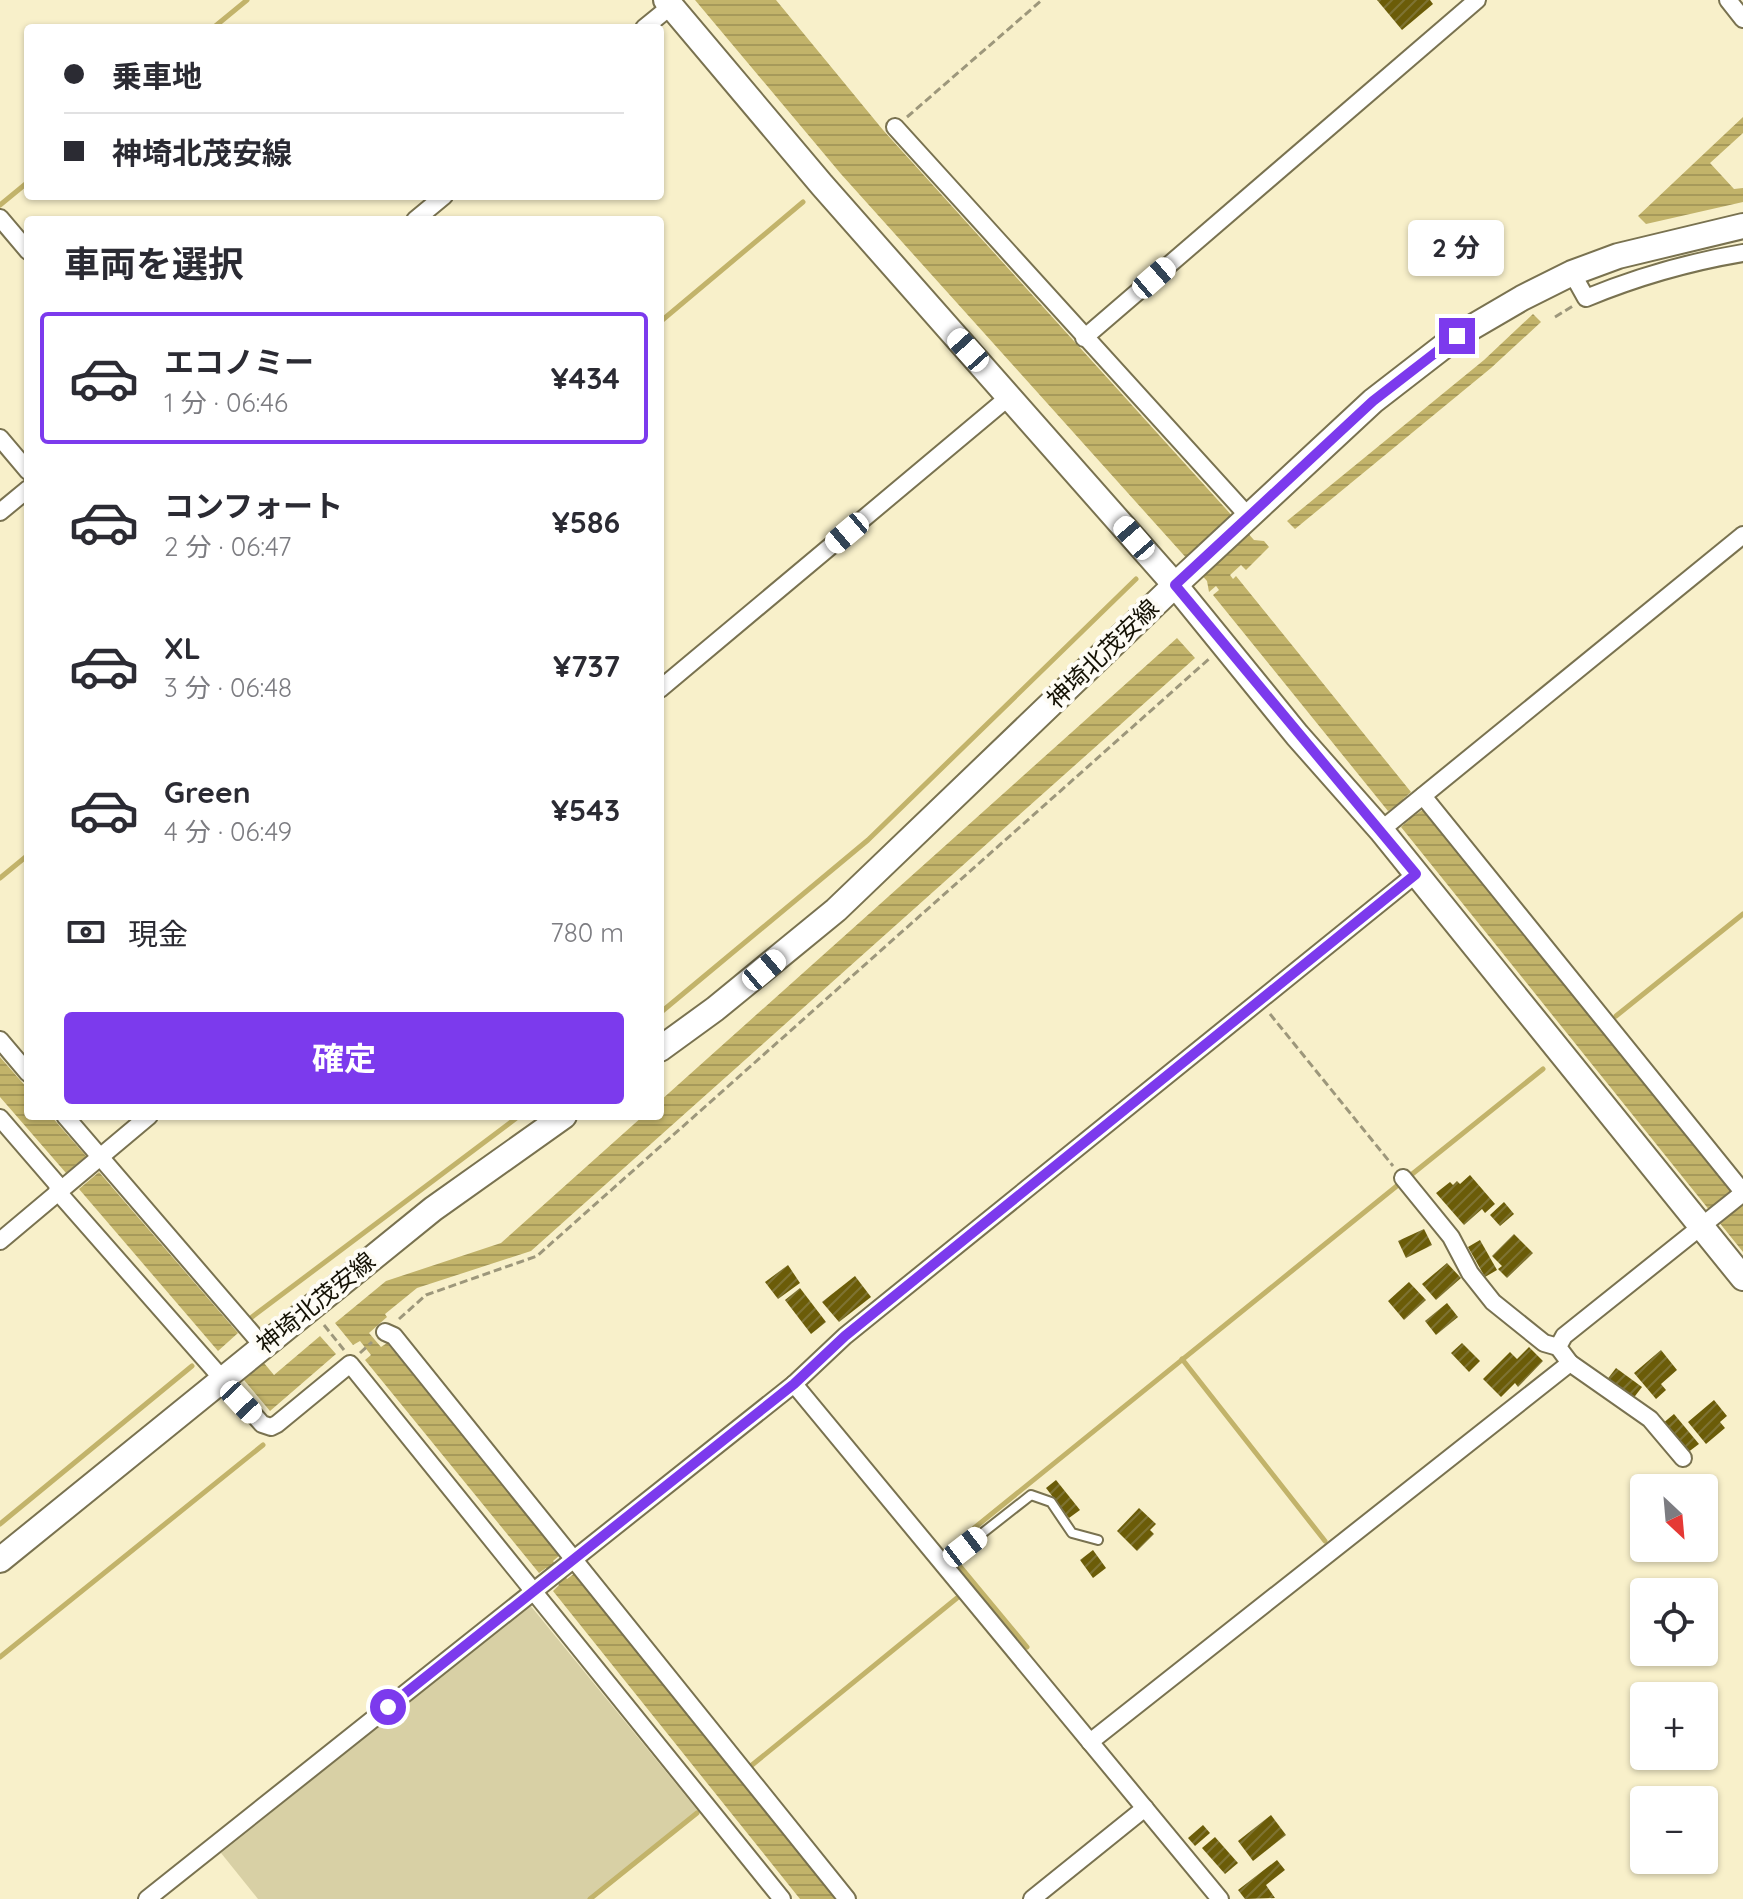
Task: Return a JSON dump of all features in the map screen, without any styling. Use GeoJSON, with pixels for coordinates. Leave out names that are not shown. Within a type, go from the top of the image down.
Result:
{"type":"FeatureCollection","features":[{"type":"Feature","properties":{"kind":"main road"},"geometry":{"type":"LineString","coordinates":[[668,3],[822,185],[1010,396],[1182,579],[1225,645],[1297,735],[1381,830],[1706,1223],[1743,1278]]}},
{"type":"Feature","properties":{"kind":"main road","name":"神埼北茂安線"},"geometry":{"type":"LineString","coordinates":[[664,1046],[715,1009],[836,910],[1373,401],[1457,336],[1572,273],[1618,256],[1743,226]]}},
{"type":"Feature","properties":{"kind":"main road","name":"神埼北茂安線"},"geometry":{"type":"LineString","coordinates":[[0,1560],[433,1209],[558,1120]]}},
{"type":"Feature","properties":{"kind":"street"},"geometry":{"type":"LineString","coordinates":[[1084,338],[1477,0]]}},
{"type":"Feature","properties":{"kind":"street"},"geometry":{"type":"LineString","coordinates":[[1728,0],[1743,19]]}},
{"type":"Feature","properties":{"kind":"street"},"geometry":{"type":"LineString","coordinates":[[648,24],[668,3]]}},
{"type":"Feature","properties":{"kind":"street"},"geometry":{"type":"LineString","coordinates":[[895,127],[1249,517]]}},
{"type":"Feature","properties":{"kind":"street"},"geometry":{"type":"LineString","coordinates":[[420,216],[439,200]]}},
{"type":"Feature","properties":{"kind":"street"},"geometry":{"type":"LineString","coordinates":[[0,218],[24,246]]}},
{"type":"Feature","properties":{"kind":"street"},"geometry":{"type":"LineString","coordinates":[[1572,273],[1586,298],[1626,281],[1705,259],[1743,253]]}},
{"type":"Feature","properties":{"kind":"street"},"geometry":{"type":"LineString","coordinates":[[664,686],[1010,396]]}},
{"type":"Feature","properties":{"kind":"street"},"geometry":{"type":"LineString","coordinates":[[0,438],[24,466]]}},
{"type":"Feature","properties":{"kind":"street"},"geometry":{"type":"LineString","coordinates":[[0,512],[24,492]]}},
{"type":"Feature","properties":{"kind":"street"},"geometry":{"type":"LineString","coordinates":[[1381,830],[1743,535]]}},
{"type":"Feature","properties":{"kind":"street"},"geometry":{"type":"LineString","coordinates":[[1412,806],[1742,1194],[1564,1336],[1558,1347]]}},
{"type":"Feature","properties":{"kind":"street"},"geometry":{"type":"LineString","coordinates":[[147,1899],[794,1384],[845,1336],[1416,874]]}},
{"type":"Feature","properties":{"kind":"street"},"geometry":{"type":"LineString","coordinates":[[0,1040],[24,1068]]}},
{"type":"Feature","properties":{"kind":"street"},"geometry":{"type":"LineString","coordinates":[[0,1118],[57,1184],[58,1192],[262,1424],[271,1427],[350,1364],[782,1899]]}},
{"type":"Feature","properties":{"kind":"street"},"geometry":{"type":"LineString","coordinates":[[68,1120],[262,1345]]}},
{"type":"Feature","properties":{"kind":"street"},"geometry":{"type":"LineString","coordinates":[[0,1241],[144,1120]]}},
{"type":"Feature","properties":{"kind":"street"},"geometry":{"type":"LineString","coordinates":[[1403,1178],[1451,1237],[1470,1273],[1493,1302],[1544,1343],[1558,1347],[1570,1363],[1650,1419],[1683,1458]]}},
{"type":"Feature","properties":{"kind":"street"},"geometry":{"type":"LineString","coordinates":[[381,1335],[394,1336],[562,1568],[847,1899]]}},
{"type":"Feature","properties":{"kind":"street"},"geometry":{"type":"LineString","coordinates":[[1090,1742],[1570,1363]]}},
{"type":"Feature","properties":{"kind":"street"},"geometry":{"type":"LineString","coordinates":[[794,1384],[1220,1899]]}},
{"type":"Feature","properties":{"kind":"street"},"geometry":{"type":"LineString","coordinates":[[1032,1899],[1145,1808]]}},
{"type":"Feature","properties":{"kind":"lane"},"geometry":{"type":"LineString","coordinates":[[943,1564],[1031,1495],[1051,1502],[1072,1533],[1098,1540]]}},
{"type":"Feature","properties":{"kind":"path"},"geometry":{"type":"LineString","coordinates":[[895,127],[1042,0]]}},
{"type":"Feature","properties":{"kind":"path"},"geometry":{"type":"LineString","coordinates":[[364,1349],[426,1295],[537,1256],[1225,645]]}},
{"type":"Feature","properties":{"kind":"path"},"geometry":{"type":"LineString","coordinates":[[1271,1015],[1403,1178]]}},
{"type":"Feature","properties":{"kind":"path"},"geometry":{"type":"LineString","coordinates":[[322,1322],[352,1359]]}},
{"type":"Feature","properties":{"kind":"shaded area"},"geometry":{"type":"Polygon","coordinates":[[[695,0],[776,0],[883,130],[1254,540],[1264,541],[1269,547],[1246,570],[1241,565],[1230,575],[1233,579],[1236,576],[1411,792],[1403,799],[1415,815],[1424,809],[1743,1206],[1743,1252],[1401,827],[1409,820],[1397,805],[1388,811],[1213,595],[1219,590],[1216,586],[1209,592],[1207,581],[841,174],[695,0]]]}},
{"type":"Feature","properties":{"kind":"shaded area"},"geometry":{"type":"Polygon","coordinates":[[[1743,117],[1743,133],[1710,163],[1734,189],[1743,188],[1743,202],[1646,224],[1638,216],[1743,117]]]}},
{"type":"Feature","properties":{"kind":"shaded area"},"geometry":{"type":"Polygon","coordinates":[[[1533,314],[1541,322],[1491,368],[1295,529],[1287,521],[1484,360],[1533,314]]]}},
{"type":"Feature","properties":{"kind":"shaded area"},"geometry":{"type":"Polygon","coordinates":[[[1177,638],[1195,658],[531,1251],[417,1288],[385,1314],[387,1317],[369,1333],[381,1347],[387,1343],[560,1555],[553,1561],[567,1579],[575,1573],[836,1899],[800,1899],[553,1591],[559,1585],[546,1568],[539,1573],[365,1360],[371,1355],[360,1341],[353,1345],[335,1323],[386,1281],[501,1243],[639,1120],[664,1120],[664,1097],[1177,638]]]}},
{"type":"Feature","properties":{"kind":"shaded area"},"geometry":{"type":"Polygon","coordinates":[[[0,1057],[24,1084],[24,1120],[54,1120],[86,1156],[66,1173],[0,1097],[0,1057]]]}},
{"type":"Feature","properties":{"kind":"shaded area"},"geometry":{"type":"Polygon","coordinates":[[[99,1172],[238,1333],[218,1351],[79,1189],[99,1172]]]}},
{"type":"Feature","properties":{"kind":"shaded area"},"geometry":{"type":"Polygon","coordinates":[[[320,1336],[336,1354],[270,1411],[244,1380],[264,1363],[274,1375],[320,1336]]]}},
{"type":"Feature","properties":{"kind":"shaded area"},"geometry":{"type":"Polygon","coordinates":[[[530,1605],[698,1811],[589,1899],[258,1899],[221,1853],[530,1605]]]}},
{"type":"Feature","properties":{"kind":"building"},"geometry":{"type":"Polygon","coordinates":[[[1377,0],[1430,0],[1433,4],[1402,30],[1377,0]]]}},
{"type":"Feature","properties":{"kind":"building"},"geometry":{"type":"Polygon","coordinates":[[[1470,1175],[1495,1204],[1485,1213],[1482,1209],[1464,1225],[1436,1193],[1450,1182],[1460,1184],[1470,1175]]]}},
{"type":"Feature","properties":{"kind":"building"},"geometry":{"type":"Polygon","coordinates":[[[1504,1202],[1514,1214],[1500,1226],[1490,1215],[1504,1202]]]}},
{"type":"Feature","properties":{"kind":"building"},"geometry":{"type":"Polygon","coordinates":[[[1424,1229],[1432,1245],[1406,1258],[1398,1241],[1424,1229]]]}},
{"type":"Feature","properties":{"kind":"building"},"geometry":{"type":"Polygon","coordinates":[[[1514,1234],[1533,1253],[1507,1278],[1498,1269],[1502,1266],[1492,1256],[1514,1234]]]}},
{"type":"Feature","properties":{"kind":"building"},"geometry":{"type":"Polygon","coordinates":[[[1480,1240],[1497,1270],[1485,1277],[1468,1247],[1480,1240]]]}},
{"type":"Feature","properties":{"kind":"building"},"geometry":{"type":"Polygon","coordinates":[[[1447,1263],[1461,1278],[1436,1300],[1422,1284],[1447,1263]]]}},
{"type":"Feature","properties":{"kind":"building"},"geometry":{"type":"Polygon","coordinates":[[[788,1265],[800,1283],[778,1299],[765,1282],[788,1265]]]}},
{"type":"Feature","properties":{"kind":"building"},"geometry":{"type":"Polygon","coordinates":[[[855,1276],[871,1297],[839,1322],[822,1302],[855,1276]]]}},
{"type":"Feature","properties":{"kind":"building"},"geometry":{"type":"Polygon","coordinates":[[[1409,1282],[1426,1300],[1404,1320],[1388,1301],[1409,1282]]]}},
{"type":"Feature","properties":{"kind":"building"},"geometry":{"type":"Polygon","coordinates":[[[800,1288],[826,1322],[811,1334],[785,1300],[800,1288]]]}},
{"type":"Feature","properties":{"kind":"building"},"geometry":{"type":"Polygon","coordinates":[[[1447,1303],[1458,1317],[1436,1335],[1425,1321],[1447,1303]]]}},
{"type":"Feature","properties":{"kind":"building"},"geometry":{"type":"Polygon","coordinates":[[[1462,1343],[1480,1361],[1469,1372],[1451,1353],[1462,1343]]]}},
{"type":"Feature","properties":{"kind":"building"},"geometry":{"type":"Polygon","coordinates":[[[1529,1347],[1543,1361],[1518,1387],[1515,1383],[1501,1397],[1483,1379],[1510,1352],[1517,1359],[1529,1347]]]}},
{"type":"Feature","properties":{"kind":"building"},"geometry":{"type":"Polygon","coordinates":[[[1661,1350],[1677,1370],[1661,1384],[1666,1390],[1656,1399],[1634,1373],[1661,1350]]]}},
{"type":"Feature","properties":{"kind":"building"},"geometry":{"type":"Polygon","coordinates":[[[1616,1368],[1642,1387],[1632,1400],[1606,1381],[1616,1368]]]}},
{"type":"Feature","properties":{"kind":"building"},"geometry":{"type":"Polygon","coordinates":[[[1714,1400],[1727,1416],[1720,1422],[1725,1428],[1706,1444],[1688,1422],[1714,1400]]]}},
{"type":"Feature","properties":{"kind":"building"},"geometry":{"type":"Polygon","coordinates":[[[1674,1414],[1699,1444],[1687,1453],[1662,1424],[1674,1414]]]}},
{"type":"Feature","properties":{"kind":"building"},"geometry":{"type":"Polygon","coordinates":[[[1056,1480],[1080,1510],[1069,1518],[1046,1488],[1056,1480]]]}},
{"type":"Feature","properties":{"kind":"building"},"geometry":{"type":"Polygon","coordinates":[[[1139,1508],[1156,1524],[1150,1530],[1154,1534],[1137,1551],[1117,1531],[1139,1508]]]}},
{"type":"Feature","properties":{"kind":"building"},"geometry":{"type":"Polygon","coordinates":[[[1093,1550],[1106,1568],[1093,1578],[1080,1560],[1093,1550]]]}},
{"type":"Feature","properties":{"kind":"building"},"geometry":{"type":"Polygon","coordinates":[[[1271,1815],[1286,1835],[1253,1861],[1238,1841],[1271,1815]]]}},
{"type":"Feature","properties":{"kind":"building"},"geometry":{"type":"Polygon","coordinates":[[[1203,1825],[1210,1833],[1195,1846],[1188,1838],[1203,1825]]]}},
{"type":"Feature","properties":{"kind":"building"},"geometry":{"type":"Polygon","coordinates":[[[1215,1837],[1238,1863],[1225,1874],[1202,1848],[1215,1837]]]}},
{"type":"Feature","properties":{"kind":"building"},"geometry":{"type":"Polygon","coordinates":[[[1277,1860],[1285,1870],[1266,1885],[1275,1898],[1245,1899],[1238,1890],[1277,1860]]]}},
{"type":"Feature","properties":{"kind":"waterway"},"geometry":{"type":"LineString","coordinates":[[218,24],[247,0]]}},
{"type":"Feature","properties":{"kind":"waterway"},"geometry":{"type":"LineString","coordinates":[[0,205],[24,185]]}},
{"type":"Feature","properties":{"kind":"waterway"},"geometry":{"type":"LineString","coordinates":[[664,319],[803,202]]}},
{"type":"Feature","properties":{"kind":"waterway"},"geometry":{"type":"LineString","coordinates":[[664,1010],[868,840],[1136,579]]}},
{"type":"Feature","properties":{"kind":"waterway"},"geometry":{"type":"LineString","coordinates":[[0,878],[24,858]]}},
{"type":"Feature","properties":{"kind":"waterway"},"geometry":{"type":"LineString","coordinates":[[1616,1016],[1743,914]]}},
{"type":"Feature","properties":{"kind":"waterway"},"geometry":{"type":"LineString","coordinates":[[1411,1175],[1543,1069]]}},
{"type":"Feature","properties":{"kind":"waterway"},"geometry":{"type":"LineString","coordinates":[[252,1317],[514,1120]]}},
{"type":"Feature","properties":{"kind":"waterway"},"geometry":{"type":"LineString","coordinates":[[947,1550],[1398,1185]]}},
{"type":"Feature","properties":{"kind":"waterway"},"geometry":{"type":"LineString","coordinates":[[1182,1359],[1325,1541]]}},
{"type":"Feature","properties":{"kind":"waterway"},"geometry":{"type":"LineString","coordinates":[[0,1524],[192,1366]]}},
{"type":"Feature","properties":{"kind":"waterway"},"geometry":{"type":"LineString","coordinates":[[0,1657],[263,1445]]}},
{"type":"Feature","properties":{"kind":"waterway"},"geometry":{"type":"LineString","coordinates":[[959,1565],[1027,1647]]}},
{"type":"Feature","properties":{"kind":"waterway"},"geometry":{"type":"LineString","coordinates":[[752,1765],[957,1598]]}},
{"type":"Feature","properties":{"kind":"waterway"},"geometry":{"type":"LineString","coordinates":[[590,1899],[697,1813]]}},
{"type":"Feature","properties":{"kind":"route"},"geometry":{"type":"LineString","coordinates":[[388,1707],[794,1384],[845,1336],[1416,874],[1175,585],[1373,401],[1457,336]]}}]}
